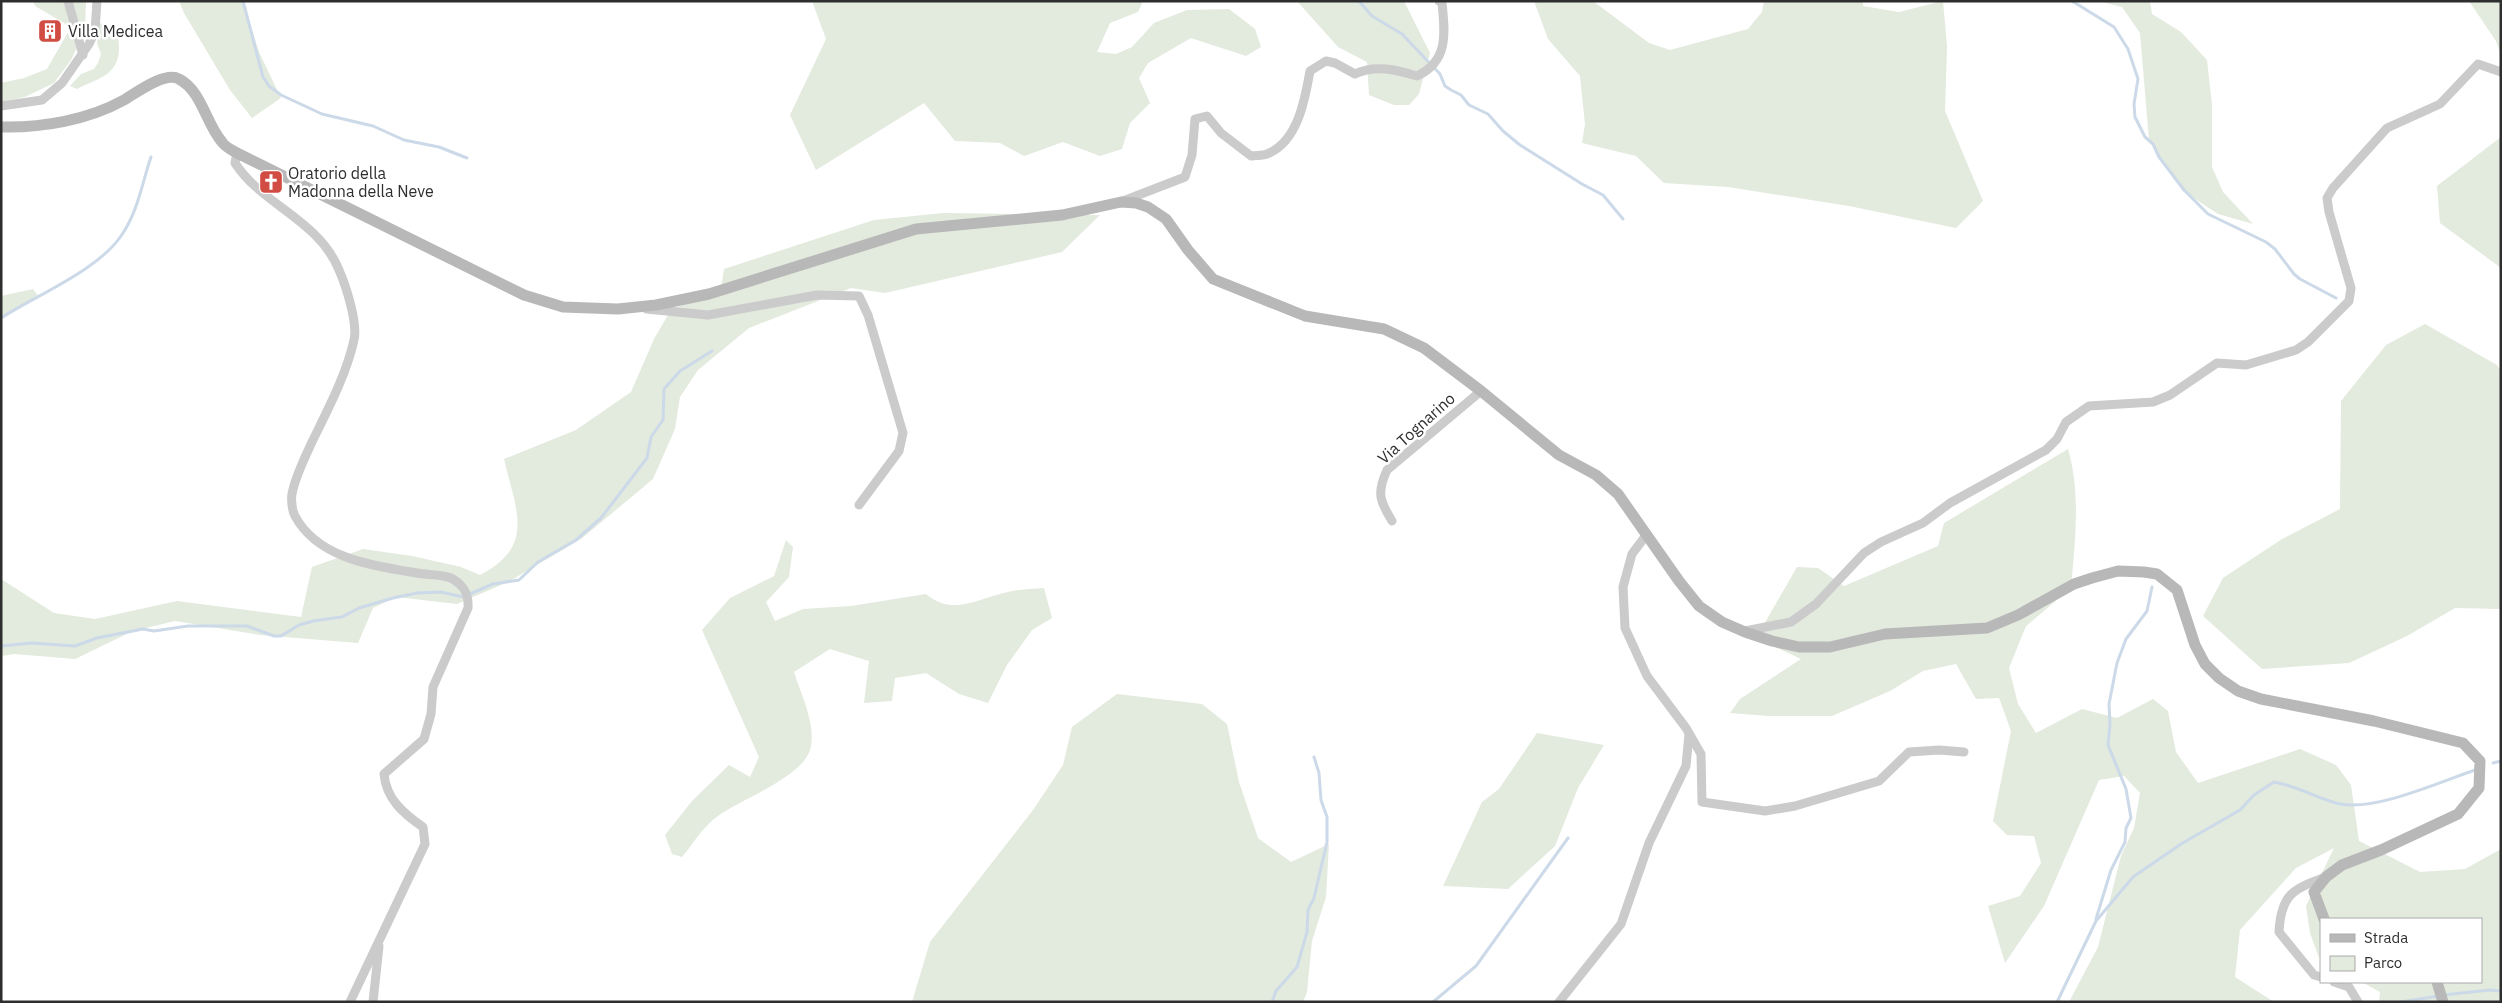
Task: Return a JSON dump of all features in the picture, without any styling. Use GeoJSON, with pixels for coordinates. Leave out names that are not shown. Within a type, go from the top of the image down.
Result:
{"type":"FeatureCollection","features":[{"type":"Feature","properties":{"kind":"street"},"geometry":{"type":"LineString","coordinates":[[68,1],[83,55]]}},
{"type":"Feature","properties":{"kind":"street"},"geometry":{"type":"LineString","coordinates":[[1,106],[42,100],[62,83],[83,55],[95,31],[97,1]]}},
{"type":"Feature","properties":{"kind":"street"},"geometry":{"type":"LineString","coordinates":[[1,127],[40,125],[82,117],[102,111],[167,77],[178,78],[187,85],[197,99],[222,142],[237,154],[524,294],[564,307],[634,308],[710,294],[916,229],[1062,215],[1121,202],[1185,177],[1192,155],[1195,119],[1207,116],[1221,133],[1251,156],[1267,154],[1284,141],[1299,122],[1310,71],[1326,61],[1335,63],[1355,74],[1363,70],[1392,68],[1417,76],[1428,70],[1438,58],[1445,38],[1442,3],[1439,1]]}},
{"type":"Feature","properties":{"kind":"street"},"geometry":{"type":"LineString","coordinates":[[1745,632],[1791,622],[1816,604],[1864,553],[1881,542],[1923,523],[1950,504],[2046,450],[2057,439],[2066,422],[2089,406],[2153,402],[2170,395],[2217,363],[2246,365],[2296,350],[2308,342],[2349,301],[2351,288],[2329,212],[2327,198],[2333,188],[2387,128],[2440,104],[2478,64],[2501,72]]}},
{"type":"Feature","properties":{"kind":"street"},"geometry":{"type":"LineString","coordinates":[[237,154],[235,163],[244,177],[303,223],[322,241],[339,269],[352,312],[354,338],[339,385],[304,459],[292,495],[294,515],[306,531],[324,546],[343,558],[449,578],[464,587],[469,599],[468,608],[433,687],[431,714],[424,739],[384,774],[385,784],[400,811],[423,827],[425,844],[350,1002]]}},
{"type":"Feature","properties":{"kind":"street"},"geometry":{"type":"LineString","coordinates":[[1121,202],[1148,207],[1166,219],[1188,250],[1213,279],[1305,316],[1384,329],[1424,348],[1481,391],[1559,455],[1596,475],[1618,494],[1679,581],[1699,606],[1722,622],[1745,632],[1799,647],[1830,647],[1885,634],[1987,628],[2018,615],[2074,584],[2092,578],[2118,571],[2157,574],[2176,590],[2195,645],[2205,664],[2219,678],[2238,691],[2261,698],[2374,721],[2463,743],[2480,761],[2479,788],[2458,814],[2382,850],[2342,864],[2326,876],[2297,887],[2280,912],[2279,932],[2314,975],[2320,977]]}},
{"type":"Feature","properties":{"kind":"street"},"geometry":{"type":"LineString","coordinates":[[634,308],[708,316],[744,307],[817,296],[859,296],[868,315],[903,433],[898,452],[859,505]]}},
{"type":"Feature","properties":{"kind":"street","name":"Via Tognarino"},"geometry":{"type":"LineString","coordinates":[[1392,521],[1382,505],[1380,494],[1380,485],[1387,470],[1481,391]]}},
{"type":"Feature","properties":{"kind":"street"},"geometry":{"type":"LineString","coordinates":[[1647,534],[1632,554],[1623,587],[1625,628],[1647,676],[1689,734],[1701,754],[1702,802],[1765,811],[1795,806],[1879,781],[1909,752],[1939,750],[1964,752]]}},
{"type":"Feature","properties":{"kind":"street"},"geometry":{"type":"LineString","coordinates":[[1559,1002],[1621,924],[1649,843],[1686,766],[1689,734]]}},
{"type":"Feature","properties":{"kind":"street"},"geometry":{"type":"LineString","coordinates":[[2324,918],[2314,892],[2326,876]]}},
{"type":"Feature","properties":{"kind":"street"},"geometry":{"type":"LineString","coordinates":[[373,1002],[380,938]]}},
{"type":"Feature","properties":{"kind":"street"},"geometry":{"type":"LineString","coordinates":[[2337,983],[2349,987],[2358,1002]]}},
{"type":"Feature","properties":{"kind":"street"},"geometry":{"type":"LineString","coordinates":[[2437,983],[2443,1002]]}},
{"type":"Feature","properties":{"kind":"green space"},"geometry":{"type":"Polygon","coordinates":[[[33,1],[86,1],[85,31],[71,60],[54,83],[25,97],[1,102],[1,83],[24,78],[47,69],[71,27],[35,6],[33,1]]]}},
{"type":"Feature","properties":{"kind":"green space"},"geometry":{"type":"Polygon","coordinates":[[[179,1],[243,1],[259,52],[281,98],[252,118],[230,90],[184,13],[179,1]]]}},
{"type":"Feature","properties":{"kind":"green space"},"geometry":{"type":"Polygon","coordinates":[[[812,1],[1143,1],[1138,12],[1110,23],[1097,52],[1116,54],[1132,47],[1154,23],[1187,10],[1229,9],[1255,29],[1261,47],[1246,56],[1191,38],[1148,63],[1139,78],[1150,103],[1130,123],[1122,149],[1100,156],[1063,142],[1024,156],[1000,143],[955,141],[924,103],[816,170],[790,115],[826,39],[812,1]]]}},
{"type":"Feature","properties":{"kind":"green space"},"geometry":{"type":"Polygon","coordinates":[[[1297,1],[1404,1],[1430,53],[1419,94],[1409,105],[1394,105],[1369,95],[1367,62],[1338,47],[1297,1]]]}},
{"type":"Feature","properties":{"kind":"green space"},"geometry":{"type":"Polygon","coordinates":[[[1534,1],[1593,1],[1649,43],[1670,50],[1748,29],[1762,12],[1764,1],[1863,1],[1863,6],[1899,12],[1943,1],[1947,46],[1945,111],[1983,201],[1956,228],[1849,206],[1728,187],[1664,183],[1636,156],[1582,143],[1585,124],[1580,76],[1548,39],[1534,1]]]}},
{"type":"Feature","properties":{"kind":"green space"},"geometry":{"type":"Polygon","coordinates":[[[2098,1],[2150,1],[2152,14],[2181,32],[2207,60],[2212,105],[2212,167],[2223,192],[2253,224],[2218,214],[2183,191],[2149,140],[2140,33],[2122,7],[2098,1]]]}},
{"type":"Feature","properties":{"kind":"green space"},"geometry":{"type":"Polygon","coordinates":[[[2469,1],[2501,1],[2501,55],[2496,41],[2469,1]]]}},
{"type":"Feature","properties":{"kind":"green space"},"geometry":{"type":"Polygon","coordinates":[[[100,23],[117,35],[119,44],[118,58],[111,71],[106,75],[77,89],[70,86],[81,74],[94,69],[98,63],[101,54],[97,43],[100,23]]]}},
{"type":"Feature","properties":{"kind":"green space"},"geometry":{"type":"Polygon","coordinates":[[[2501,137],[2501,268],[2440,223],[2437,186],[2501,137]]]}},
{"type":"Feature","properties":{"kind":"green space"},"geometry":{"type":"Polygon","coordinates":[[[943,213],[1100,215],[1062,252],[885,293],[851,288],[749,328],[698,370],[680,397],[675,429],[653,479],[581,539],[508,582],[457,604],[396,597],[373,608],[358,643],[260,635],[175,621],[133,631],[75,659],[14,654],[1,656],[1,579],[54,613],[95,619],[177,601],[301,617],[312,567],[363,549],[412,556],[461,567],[480,575],[498,564],[509,552],[516,538],[518,524],[516,510],[504,459],[576,430],[631,392],[654,339],[672,308],[720,295],[724,269],[874,220],[943,213]]]}},
{"type":"Feature","properties":{"kind":"green space"},"geometry":{"type":"Polygon","coordinates":[[[33,289],[38,296],[1,320],[1,296],[33,289]]]}},
{"type":"Feature","properties":{"kind":"green space"},"geometry":{"type":"Polygon","coordinates":[[[2425,324],[2497,365],[2501,371],[2501,609],[2455,608],[2407,636],[2349,663],[2262,669],[2203,616],[2223,578],[2282,539],[2340,509],[2341,401],[2386,345],[2425,324]]]}},
{"type":"Feature","properties":{"kind":"green space"},"geometry":{"type":"Polygon","coordinates":[[[2068,449],[2075,483],[2076,500],[2071,588],[2026,626],[2009,668],[2018,704],[2036,733],[2082,709],[2117,718],[2153,699],[2168,711],[2176,752],[2198,783],[2300,749],[2336,765],[2351,785],[2359,841],[2420,872],[2465,869],[2501,849],[2501,1002],[2379,1002],[2380,992],[2364,983],[2482,983],[2482,918],[2320,918],[2319,958],[2310,933],[2306,906],[2334,848],[2296,868],[2240,930],[2235,977],[2274,1002],[2069,1002],[2098,947],[2121,856],[2134,828],[2140,793],[2124,776],[2099,780],[2044,906],[2005,963],[1988,906],[2020,896],[2041,863],[2034,836],[2007,835],[1993,821],[2011,731],[1999,698],[1976,699],[1956,664],[1923,671],[1890,691],[1832,716],[1768,716],[1730,713],[1740,699],[1801,659],[1756,638],[1797,567],[1818,568],[1844,586],[1938,546],[1944,523],[2068,449]]]}},
{"type":"Feature","properties":{"kind":"green space"},"geometry":{"type":"Polygon","coordinates":[[[786,540],[793,547],[789,577],[766,602],[775,621],[803,609],[851,606],[926,594],[936,601],[956,605],[1012,591],[1044,588],[1052,618],[1032,630],[1007,665],[988,703],[959,694],[926,673],[895,678],[892,701],[864,703],[869,661],[830,649],[794,672],[810,720],[812,740],[805,760],[783,779],[713,820],[682,857],[672,854],[665,835],[692,801],[729,765],[750,777],[759,757],[702,630],[730,598],[774,576],[786,540]]]}},
{"type":"Feature","properties":{"kind":"green space"},"geometry":{"type":"Polygon","coordinates":[[[1117,694],[1202,704],[1227,724],[1239,782],[1258,838],[1291,862],[1329,844],[1326,897],[1312,941],[1307,992],[1303,1002],[912,1002],[930,942],[1033,810],[1063,765],[1072,727],[1117,694]]]}},
{"type":"Feature","properties":{"kind":"green space"},"geometry":{"type":"Polygon","coordinates":[[[1537,733],[1604,745],[1578,788],[1555,846],[1508,889],[1443,886],[1482,802],[1499,789],[1537,733]]]}},
{"type":"Feature","properties":{"kind":"waterway"},"geometry":{"type":"LineString","coordinates":[[243,1],[263,77],[269,86],[281,95],[322,114],[373,126],[404,140],[439,147],[467,158]]}},
{"type":"Feature","properties":{"kind":"waterway"},"geometry":{"type":"LineString","coordinates":[[1359,1],[1372,16],[1402,34],[1440,74],[1445,86],[1461,95],[1469,105],[1488,114],[1503,131],[1520,145],[1603,195],[1623,219]]}},
{"type":"Feature","properties":{"kind":"waterway"},"geometry":{"type":"LineString","coordinates":[[2072,1],[2114,27],[2128,49],[2138,79],[2134,104],[2135,117],[2145,137],[2153,144],[2159,157],[2184,190],[2208,214],[2266,242],[2275,249],[2300,279],[2336,298]]}},
{"type":"Feature","properties":{"kind":"waterway"},"geometry":{"type":"LineString","coordinates":[[1,318],[82,271],[111,248],[121,236],[132,217],[151,157]]}},
{"type":"Feature","properties":{"kind":"waterway"},"geometry":{"type":"LineString","coordinates":[[1,646],[32,643],[75,646],[97,638],[143,629],[154,631],[188,626],[247,626],[274,636],[281,636],[299,625],[342,617],[359,608],[393,598],[417,593],[441,592],[463,597],[493,584],[519,580],[538,562],[576,540],[601,518],[647,458],[651,437],[663,420],[664,389],[680,371],[712,351]]}},
{"type":"Feature","properties":{"kind":"waterway"},"geometry":{"type":"LineString","coordinates":[[2096,919],[2111,870],[2125,842],[2126,828],[2131,818],[2126,789],[2108,745],[2109,704],[2117,663],[2126,639],[2147,611],[2152,587]]}},
{"type":"Feature","properties":{"kind":"waterway"},"geometry":{"type":"LineString","coordinates":[[1272,1002],[1276,991],[1297,967],[1307,932],[1308,910],[1314,898],[1327,842],[1327,817],[1321,800],[1319,773],[1314,757]]}},
{"type":"Feature","properties":{"kind":"waterway"},"geometry":{"type":"LineString","coordinates":[[2493,763],[2501,761]]}},
{"type":"Feature","properties":{"kind":"waterway"},"geometry":{"type":"LineString","coordinates":[[2057,1002],[2096,921],[2133,877],[2181,844],[2240,810],[2254,795],[2274,782],[2291,786],[2332,802],[2355,805],[2408,794],[2475,770]]}},
{"type":"Feature","properties":{"kind":"waterway"},"geometry":{"type":"LineString","coordinates":[[1433,1002],[1476,966],[1568,838]]}},
{"type":"Feature","properties":{"kind":"waterway"},"geometry":{"type":"LineString","coordinates":[[2444,995],[2489,990],[2501,991]]}},
{"type":"Feature","properties":{"kind":"waterway"},"geometry":{"type":"LineString","coordinates":[[2401,1002],[2438,996]]}},
{"type":"Feature","properties":{"kind":"place","name":"Villa Medicea"},"geometry":{"type":"Point","coordinates":[50,31]}},
{"type":"Feature","properties":{"kind":"place","name":"Oratorio della Madonna della Neve"},"geometry":{"type":"Point","coordinates":[271,182]}}]}
